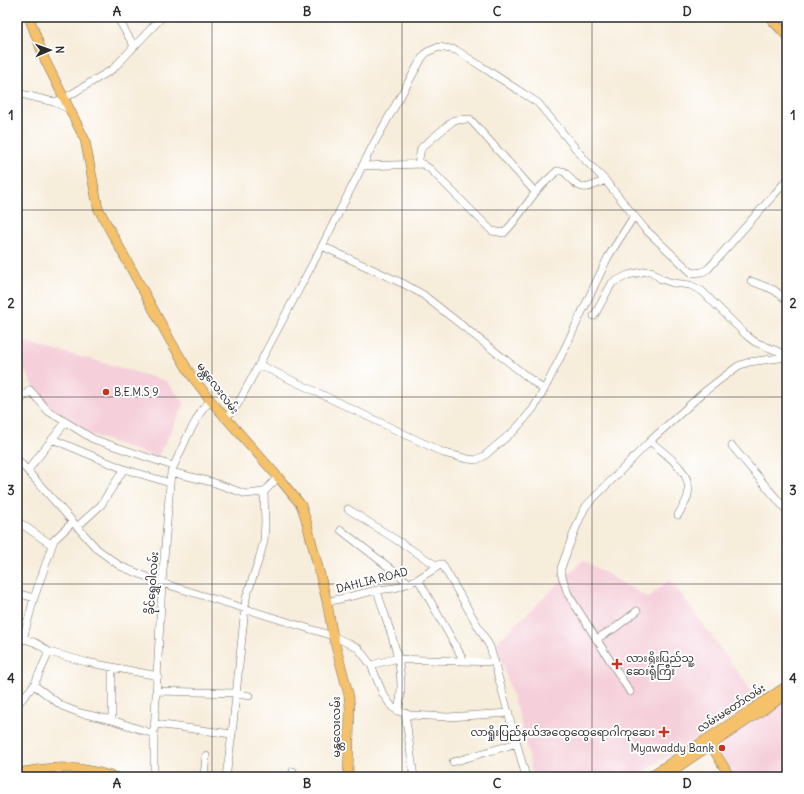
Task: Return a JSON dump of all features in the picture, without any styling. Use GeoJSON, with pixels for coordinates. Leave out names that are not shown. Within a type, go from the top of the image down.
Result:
{"type":"FeatureCollection","features":[{"type":"Feature","properties":{"kind":"main road","name":"မန္တလေးလမ်း"},"geometry":{"type":"LineString","coordinates":[[29,17],[45,60],[85,140],[98,208],[170,340],[191,375],[210,401],[301,505],[327,602],[333,636],[349,696],[348,777]]}},
{"type":"Feature","properties":{"kind":"main road"},"geometry":{"type":"LineString","coordinates":[[769,17],[785,34]]}},
{"type":"Feature","properties":{"kind":"main road","name":"လမ်းမတော်လမ်း"},"geometry":{"type":"LineString","coordinates":[[770,702],[787,686]]}},
{"type":"Feature","properties":{"kind":"main road","name":"လမ်းမတော်လမ်း"},"geometry":{"type":"LineString","coordinates":[[649,777],[709,742],[770,702],[787,694]]}},
{"type":"Feature","properties":{"kind":"main road"},"geometry":{"type":"LineString","coordinates":[[709,742],[730,777]]}},
{"type":"Feature","properties":{"kind":"main road","name":"လမ်းမတော်လမ်း"},"geometry":{"type":"LineString","coordinates":[[663,777],[709,742]]}},
{"type":"Feature","properties":{"kind":"main road"},"geometry":{"type":"LineString","coordinates":[[17,773],[58,767],[80,769],[116,777]]}},
{"type":"Feature","properties":{"kind":"street"},"geometry":{"type":"LineString","coordinates":[[117,17],[134,46]]}},
{"type":"Feature","properties":{"kind":"street"},"geometry":{"type":"LineString","coordinates":[[54,102],[65,98],[113,69],[157,19]]}},
{"type":"Feature","properties":{"kind":"street"},"geometry":{"type":"LineString","coordinates":[[224,418],[233,411],[260,365],[362,166],[422,58],[427,52],[439,47],[456,50],[538,103],[586,161],[605,180],[645,229],[692,273],[702,272],[708,269],[787,180]]}},
{"type":"Feature","properties":{"kind":"street"},"geometry":{"type":"LineString","coordinates":[[17,93],[54,102],[71,110]]}},
{"type":"Feature","properties":{"kind":"street"},"geometry":{"type":"LineString","coordinates":[[418,164],[421,148],[454,120],[470,119],[535,192]]}},
{"type":"Feature","properties":{"kind":"street"},"geometry":{"type":"LineString","coordinates":[[362,166],[423,164],[430,168],[492,231],[504,233],[535,192],[557,171],[563,171],[574,183],[583,188],[588,188],[605,180]]}},
{"type":"Feature","properties":{"kind":"street"},"geometry":{"type":"LineString","coordinates":[[260,365],[437,450],[476,460],[484,456],[515,430],[533,408],[544,390],[608,257],[634,216]]}},
{"type":"Feature","properties":{"kind":"street"},"geometry":{"type":"LineString","coordinates":[[322,246],[404,284],[422,294],[544,390]]}},
{"type":"Feature","properties":{"kind":"street"},"geometry":{"type":"LineString","coordinates":[[594,316],[612,283],[628,275],[647,270],[651,271],[661,279],[673,283],[690,285],[702,291],[755,342],[787,356]]}},
{"type":"Feature","properties":{"kind":"street"},"geometry":{"type":"LineString","coordinates":[[751,281],[774,290],[787,300]]}},
{"type":"Feature","properties":{"kind":"street"},"geometry":{"type":"LineString","coordinates":[[630,692],[568,594],[561,573],[561,568],[574,530],[586,506],[650,441],[704,392],[738,366],[749,362],[787,356]]}},
{"type":"Feature","properties":{"kind":"street"},"geometry":{"type":"LineString","coordinates":[[17,404],[30,390],[48,411],[65,423],[93,438],[172,469],[246,494],[264,492],[278,477]]}},
{"type":"Feature","properties":{"kind":"street","name":"ခိုင်ရွှေဝါလမ်း"},"geometry":{"type":"LineString","coordinates":[[154,777],[154,724],[158,676],[162,583],[172,469],[203,408],[210,401]]}},
{"type":"Feature","properties":{"kind":"street"},"geometry":{"type":"LineString","coordinates":[[28,470],[65,423]]}},
{"type":"Feature","properties":{"kind":"street"},"geometry":{"type":"LineString","coordinates":[[52,439],[124,469],[170,483]]}},
{"type":"Feature","properties":{"kind":"street"},"geometry":{"type":"LineString","coordinates":[[650,441],[680,468],[688,479],[688,496],[678,515]]}},
{"type":"Feature","properties":{"kind":"street"},"geometry":{"type":"LineString","coordinates":[[732,446],[787,511]]}},
{"type":"Feature","properties":{"kind":"street"},"geometry":{"type":"LineString","coordinates":[[17,459],[97,549],[120,566],[162,583],[333,636],[358,648],[371,665],[383,694],[392,707],[410,715],[448,717],[509,713]]}},
{"type":"Feature","properties":{"kind":"street"},"geometry":{"type":"LineString","coordinates":[[124,469],[101,505],[54,540],[20,639],[40,644],[49,652],[86,662],[158,676]]}},
{"type":"Feature","properties":{"kind":"street"},"geometry":{"type":"LineString","coordinates":[[226,777],[246,598],[264,541],[264,492]]}},
{"type":"Feature","properties":{"kind":"street"},"geometry":{"type":"LineString","coordinates":[[348,509],[434,564],[442,564],[490,647],[526,777]]}},
{"type":"Feature","properties":{"kind":"street"},"geometry":{"type":"LineString","coordinates":[[17,521],[52,545]]}},
{"type":"Feature","properties":{"kind":"street"},"geometry":{"type":"LineString","coordinates":[[341,530],[409,583]]}},
{"type":"Feature","properties":{"kind":"street","name":"DAHLIA ROAD"},"geometry":{"type":"LineString","coordinates":[[327,602],[377,590],[395,588],[418,579],[442,564]]}},
{"type":"Feature","properties":{"kind":"street"},"geometry":{"type":"LineString","coordinates":[[418,579],[464,661]]}},
{"type":"Feature","properties":{"kind":"street"},"geometry":{"type":"LineString","coordinates":[[377,590],[384,616],[394,639],[399,659],[402,686],[402,712],[414,777]]}},
{"type":"Feature","properties":{"kind":"street"},"geometry":{"type":"LineString","coordinates":[[17,593],[34,598]]}},
{"type":"Feature","properties":{"kind":"street"},"geometry":{"type":"LineString","coordinates":[[596,639],[615,628],[637,611]]}},
{"type":"Feature","properties":{"kind":"street"},"geometry":{"type":"LineString","coordinates":[[17,705],[34,685],[49,652]]}},
{"type":"Feature","properties":{"kind":"street"},"geometry":{"type":"LineString","coordinates":[[371,665],[394,659],[495,662]]}},
{"type":"Feature","properties":{"kind":"street"},"geometry":{"type":"LineString","coordinates":[[112,668],[112,720]]}},
{"type":"Feature","properties":{"kind":"street"},"geometry":{"type":"LineString","coordinates":[[34,685],[62,706],[80,713],[112,720],[154,734]]}},
{"type":"Feature","properties":{"kind":"street"},"geometry":{"type":"LineString","coordinates":[[157,691],[235,693],[249,696]]}},
{"type":"Feature","properties":{"kind":"street"},"geometry":{"type":"LineString","coordinates":[[154,724],[232,734]]}},
{"type":"Feature","properties":{"kind":"street"},"geometry":{"type":"LineString","coordinates":[[453,762],[517,743]]}},
{"type":"Feature","properties":{"kind":"street"},"geometry":{"type":"LineString","coordinates":[[204,777],[206,756]]}},
{"type":"Feature","properties":{"kind":"street"},"geometry":{"type":"LineString","coordinates":[[58,767],[59,777]]}},
{"type":"Feature","properties":{"kind":"shaded area","name":"B.E.M.S 9"},"geometry":{"type":"Polygon","coordinates":[[[17,341],[90,359],[166,381],[185,403],[157,458],[89,434],[48,410],[17,357],[17,341]]]}},
{"type":"Feature","properties":{"kind":"shaded area","name":"လားရှိုးပြည်သူ့ ဆေးရုံကြီး"},"geometry":{"type":"Polygon","coordinates":[[[583,560],[648,598],[670,579],[758,700],[635,777],[535,777],[531,769],[525,736],[496,643],[583,560]]]}},
{"type":"Feature","properties":{"kind":"shaded area"},"geometry":{"type":"Polygon","coordinates":[[[787,697],[787,777],[735,777],[715,746],[787,697]]]}},
{"type":"Feature","properties":{"kind":"place","name":"B.E.M.S 9"},"geometry":{"type":"Point","coordinates":[106,392]}},
{"type":"Feature","properties":{"kind":"place","name":"လားရှိုးပြည်သူ့ ဆေးရုံကြီး"},"geometry":{"type":"Point","coordinates":[617,664]}},
{"type":"Feature","properties":{"kind":"place","name":"လာရှိုးပြည်နယ်အထွေထွေရောဂါကုဆေး"},"geometry":{"type":"Point","coordinates":[664,732]}},
{"type":"Feature","properties":{"kind":"place","name":"Myawaddy Bank"},"geometry":{"type":"Point","coordinates":[722,748]}}]}
